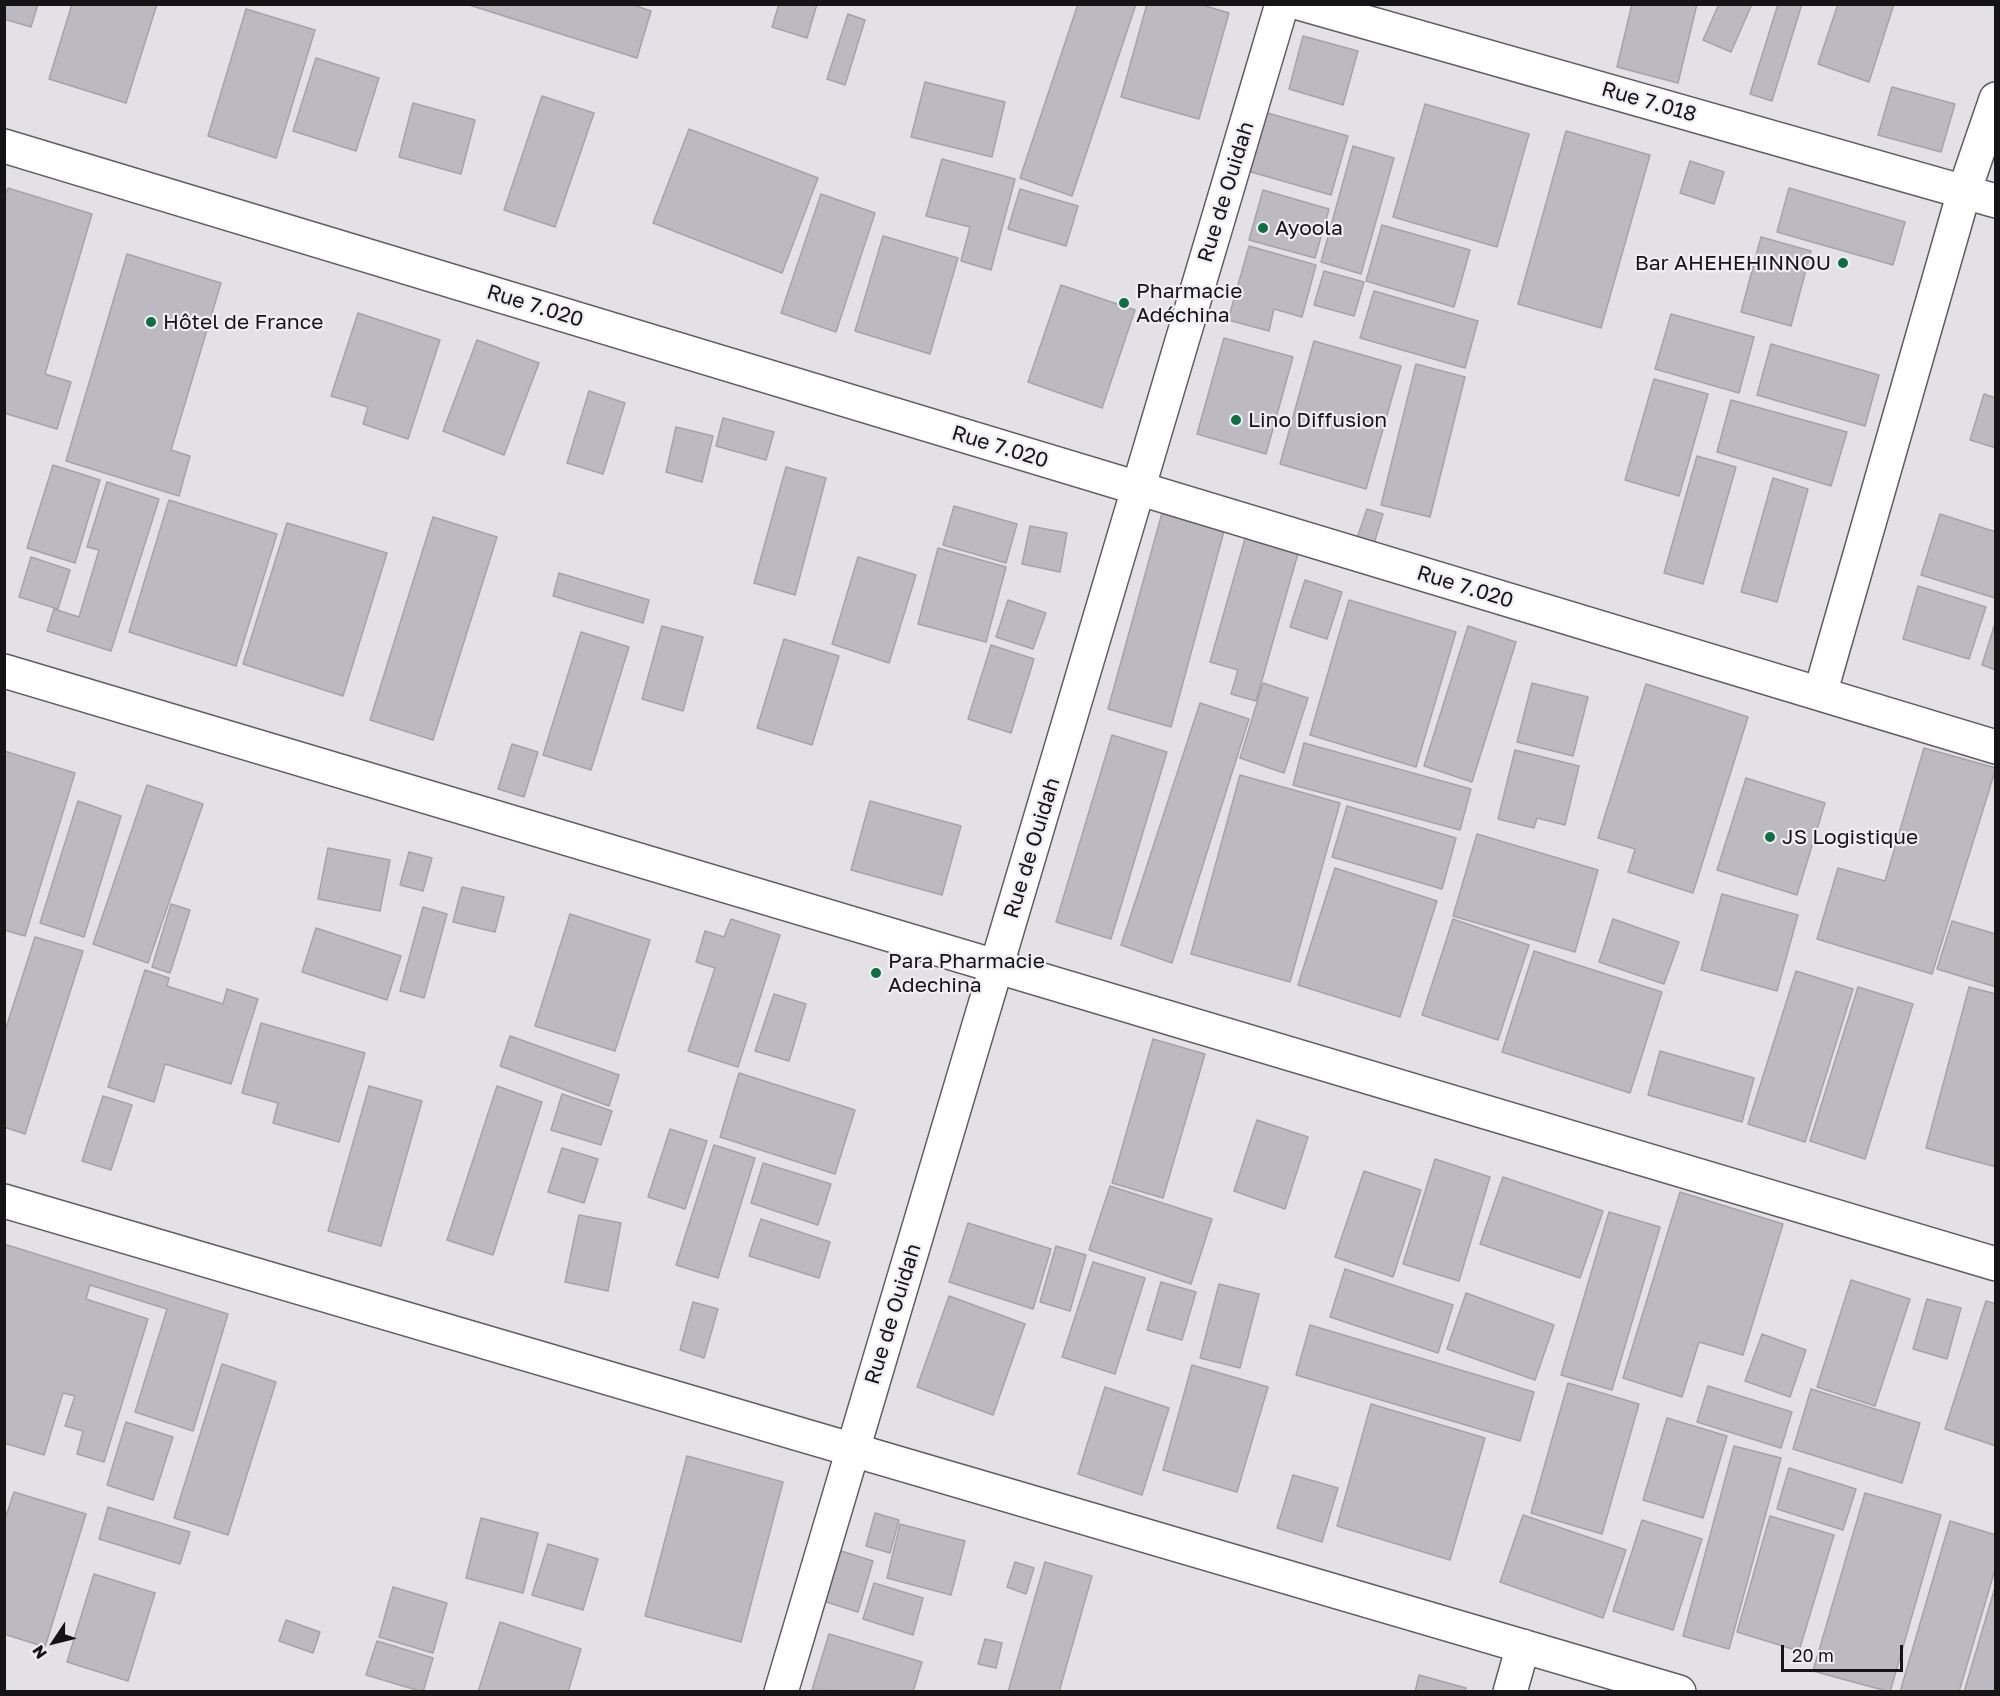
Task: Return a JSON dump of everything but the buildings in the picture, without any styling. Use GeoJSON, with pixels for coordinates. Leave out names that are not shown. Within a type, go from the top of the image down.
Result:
{"type":"FeatureCollection","features":[{"type":"Feature","properties":{"kind":"street","name":"Rue de Ouidah"},"geometry":{"type":"LineString","coordinates":[[781,1692],[1282,4]]}},
{"type":"Feature","properties":{"kind":"street","name":"Rue 7.018"},"geometry":{"type":"LineString","coordinates":[[1302,4],[1995,201]]}},
{"type":"Feature","properties":{"kind":"street"},"geometry":{"type":"LineString","coordinates":[[1820,694],[1964,192],[1995,99]]}},
{"type":"Feature","properties":{"kind":"street","name":"Rue 7.020"},"geometry":{"type":"LineString","coordinates":[[4,146],[1995,747]]}},
{"type":"Feature","properties":{"kind":"street"},"geometry":{"type":"LineString","coordinates":[[4,671],[1995,1264]]}},
{"type":"Feature","properties":{"kind":"street"},"geometry":{"type":"LineString","coordinates":[[4,1201],[1679,1692]]}},
{"type":"Feature","properties":{"kind":"street"},"geometry":{"type":"LineString","coordinates":[[1510,1692],[1523,1646]]}},
{"type":"Feature","properties":{"kind":"place","name":"Ayoola"},"geometry":{"type":"Point","coordinates":[1263,228]}},
{"type":"Feature","properties":{"kind":"place","name":"Bar AHEHEHINNOU"},"geometry":{"type":"Point","coordinates":[1843,263]}},
{"type":"Feature","properties":{"kind":"place","name":"Pharmacie Adéchina"},"geometry":{"type":"Point","coordinates":[1124,303]}},
{"type":"Feature","properties":{"kind":"place","name":"Hôtel de France"},"geometry":{"type":"Point","coordinates":[151,322]}},
{"type":"Feature","properties":{"kind":"place","name":"Lino Diffusion"},"geometry":{"type":"Point","coordinates":[1236,420]}},
{"type":"Feature","properties":{"kind":"place","name":"JS Logistique"},"geometry":{"type":"Point","coordinates":[1770,837]}},
{"type":"Feature","properties":{"kind":"place","name":"Para Pharmacie Adechina"},"geometry":{"type":"Point","coordinates":[876,973]}}]}
